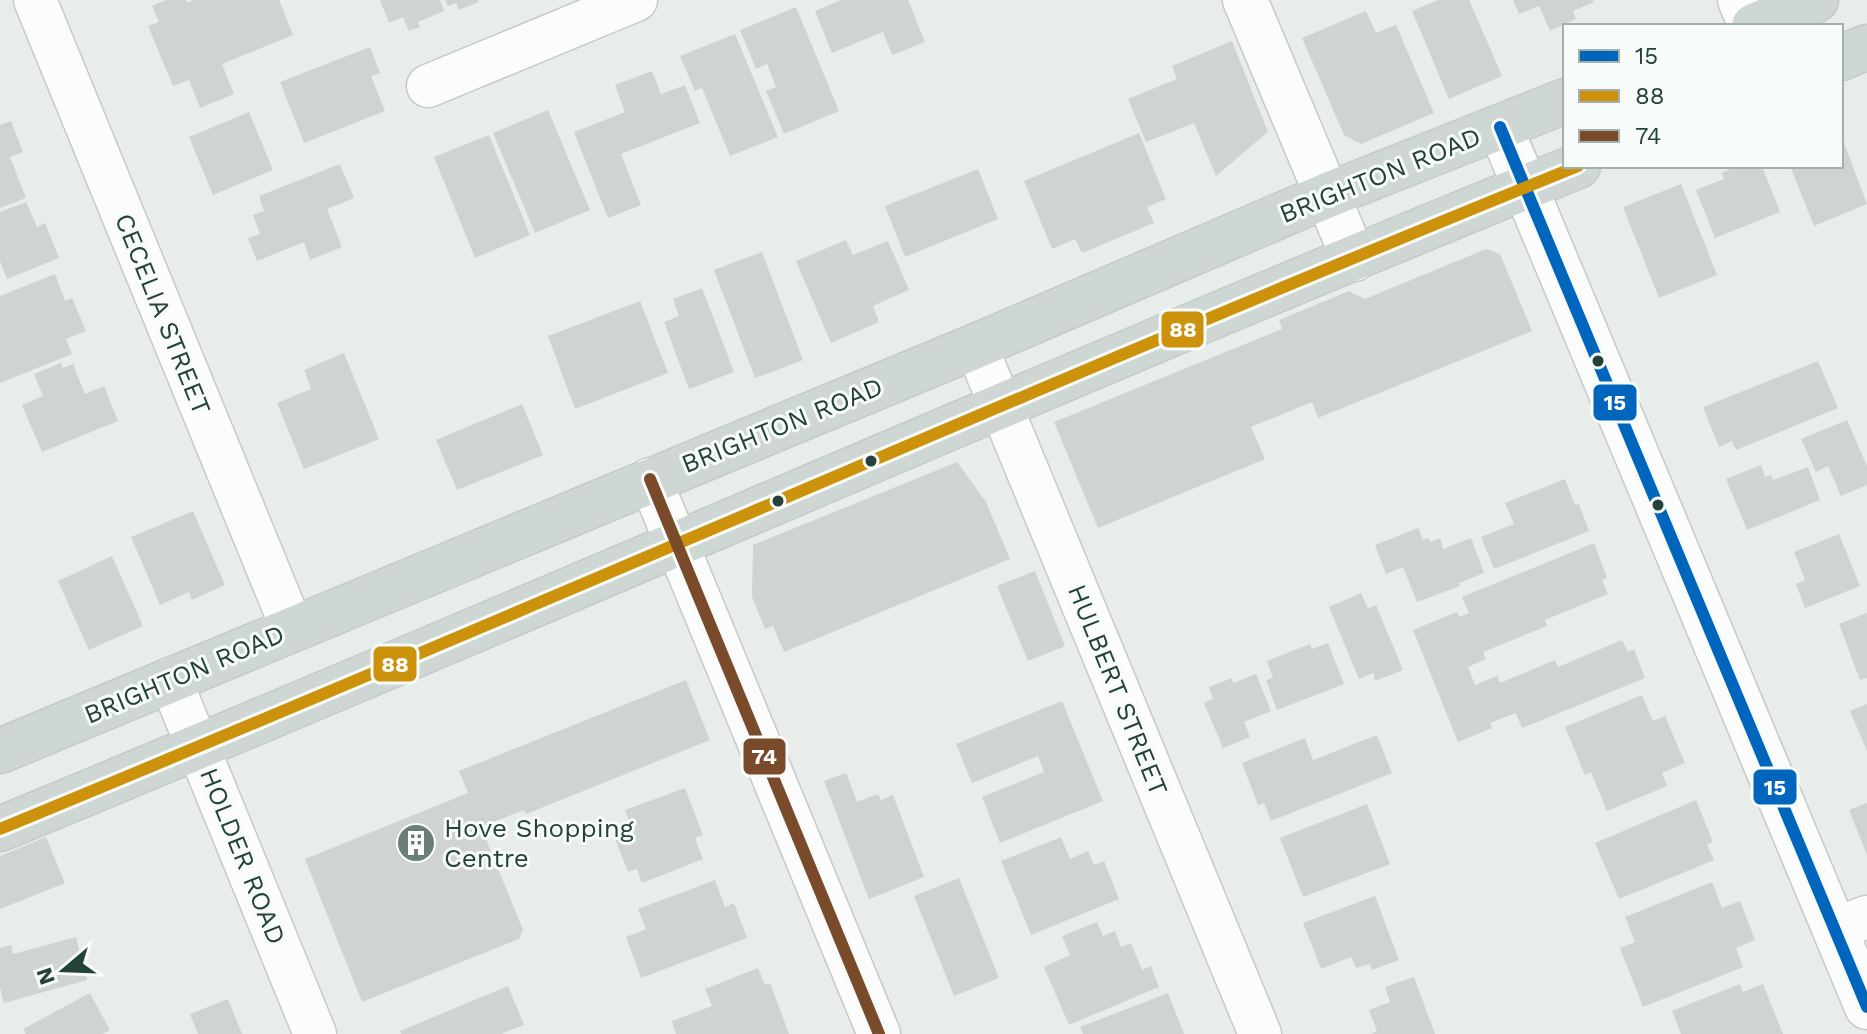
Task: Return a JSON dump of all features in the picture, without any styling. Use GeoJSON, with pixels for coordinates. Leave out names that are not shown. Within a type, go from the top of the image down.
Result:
{"type":"FeatureCollection","features":[{"type":"Feature","properties":{"kind":"main road"},"geometry":{"type":"LineString","coordinates":[[1757,24],[1816,0]]}},
{"type":"Feature","properties":{"kind":"main road"},"geometry":{"type":"LineString","coordinates":[[1843,57],[1867,47]]}},
{"type":"Feature","properties":{"kind":"main road","name":"BRIGHTON ROAD"},"geometry":{"type":"LineString","coordinates":[[0,751],[976,346],[1328,195],[1563,102]]}},
{"type":"Feature","properties":{"kind":"main road"},"geometry":{"type":"LineString","coordinates":[[0,829],[676,546],[1000,406],[1573,168]]}},
{"type":"Feature","properties":{"kind":"street","name":"CECELIA STREET"},"geometry":{"type":"LineString","coordinates":[[35,0],[292,628]]}},
{"type":"Feature","properties":{"kind":"street"},"geometry":{"type":"LineString","coordinates":[[428,86],[636,0]]}},
{"type":"Feature","properties":{"kind":"street"},"geometry":{"type":"LineString","coordinates":[[1245,0],[1354,259]]}},
{"type":"Feature","properties":{"kind":"street"},"geometry":{"type":"LineString","coordinates":[[1739,0],[1751,24]]}},
{"type":"Feature","properties":{"kind":"street"},"geometry":{"type":"LineString","coordinates":[[1500,127],[1851,923],[1867,1007]]}},
{"type":"Feature","properties":{"kind":"street","name":"HULBERT STREET"},"geometry":{"type":"LineString","coordinates":[[976,346],[1260,1034]]}},
{"type":"Feature","properties":{"kind":"street"},"geometry":{"type":"LineString","coordinates":[[650,479],[879,1034]]}},
{"type":"Feature","properties":{"kind":"street","name":"HOLDER ROAD"},"geometry":{"type":"LineString","coordinates":[[170,679],[315,1034]]}},
{"type":"Feature","properties":{"kind":"building"},"geometry":{"type":"Polygon","coordinates":[[[166,0],[186,0],[187,3],[193,0],[279,0],[293,35],[222,64],[234,94],[200,108],[189,80],[173,86],[148,26],[159,22],[152,6],[166,0]]]}},
{"type":"Feature","properties":{"kind":"building"},"geometry":{"type":"Polygon","coordinates":[[[380,0],[440,0],[444,11],[418,22],[420,27],[409,31],[403,17],[389,23],[380,0]]]}},
{"type":"Feature","properties":{"kind":"building"},"geometry":{"type":"Polygon","coordinates":[[[445,0],[479,2],[459,10],[456,3],[448,6],[445,0]]]}},
{"type":"Feature","properties":{"kind":"building"},"geometry":{"type":"Polygon","coordinates":[[[841,0],[908,0],[925,42],[892,55],[883,32],[832,53],[815,11],[841,0]]]}},
{"type":"Feature","properties":{"kind":"building"},"geometry":{"type":"Polygon","coordinates":[[[1438,0],[1469,0],[1502,76],[1449,99],[1412,11],[1438,0]]]}},
{"type":"Feature","properties":{"kind":"building"},"geometry":{"type":"Polygon","coordinates":[[[1513,0],[1594,2],[1573,11],[1576,19],[1550,31],[1539,6],[1519,14],[1513,0]]]}},
{"type":"Feature","properties":{"kind":"building"},"geometry":{"type":"Polygon","coordinates":[[[796,7],[839,111],[784,134],[766,91],[776,87],[767,64],[756,69],[740,30],[796,7]]]}},
{"type":"Feature","properties":{"kind":"building"},"geometry":{"type":"Polygon","coordinates":[[[1366,11],[1376,33],[1396,25],[1434,113],[1361,144],[1344,135],[1302,38],[1366,11]]]}},
{"type":"Feature","properties":{"kind":"building"},"geometry":{"type":"Polygon","coordinates":[[[735,34],[778,137],[730,156],[702,88],[695,91],[680,56],[735,34]]]}},
{"type":"Feature","properties":{"kind":"building"},"geometry":{"type":"Polygon","coordinates":[[[1232,41],[1268,132],[1216,176],[1194,123],[1146,142],[1128,99],[1177,79],[1172,66],[1232,41]]]}},
{"type":"Feature","properties":{"kind":"building"},"geometry":{"type":"Polygon","coordinates":[[[370,47],[380,73],[371,76],[385,111],[304,143],[280,82],[370,47]]]}},
{"type":"Feature","properties":{"kind":"building"},"geometry":{"type":"Polygon","coordinates":[[[652,71],[661,94],[685,85],[700,123],[621,154],[641,205],[608,218],[574,132],[625,112],[615,85],[652,71]]]}},
{"type":"Feature","properties":{"kind":"building"},"geometry":{"type":"Polygon","coordinates":[[[548,110],[590,210],[535,233],[493,133],[548,110]]]}},
{"type":"Feature","properties":{"kind":"building"},"geometry":{"type":"Polygon","coordinates":[[[249,112],[273,170],[213,195],[189,137],[249,112]]]}},
{"type":"Feature","properties":{"kind":"building"},"geometry":{"type":"Polygon","coordinates":[[[11,121],[23,152],[10,157],[26,198],[0,208],[0,125],[11,121]]]}},
{"type":"Feature","properties":{"kind":"building"},"geometry":{"type":"Polygon","coordinates":[[[1139,133],[1166,199],[1147,207],[1154,223],[1082,253],[1075,239],[1052,249],[1024,181],[1139,133]]]}},
{"type":"Feature","properties":{"kind":"building"},"geometry":{"type":"Polygon","coordinates":[[[489,135],[530,235],[475,258],[434,157],[489,135]]]}},
{"type":"Feature","properties":{"kind":"building"},"geometry":{"type":"Polygon","coordinates":[[[1843,140],[1867,204],[1814,226],[1791,168],[1843,168],[1843,140]]]}},
{"type":"Feature","properties":{"kind":"building"},"geometry":{"type":"Polygon","coordinates":[[[340,164],[354,198],[327,209],[342,247],[310,260],[304,242],[257,261],[248,238],[260,234],[253,215],[264,211],[259,196],[340,164]]]}},
{"type":"Feature","properties":{"kind":"building"},"geometry":{"type":"Polygon","coordinates":[[[1732,168],[1763,168],[1780,212],[1715,238],[1696,190],[1724,179],[1721,173],[1732,168]]]}},
{"type":"Feature","properties":{"kind":"building"},"geometry":{"type":"Polygon","coordinates":[[[978,169],[998,219],[905,257],[885,206],[978,169]]]}},
{"type":"Feature","properties":{"kind":"building"},"geometry":{"type":"Polygon","coordinates":[[[1681,184],[1717,275],[1659,298],[1623,207],[1681,184]]]}},
{"type":"Feature","properties":{"kind":"building"},"geometry":{"type":"Polygon","coordinates":[[[26,202],[37,227],[45,223],[59,258],[7,279],[0,261],[0,212],[26,202]]]}},
{"type":"Feature","properties":{"kind":"building"},"geometry":{"type":"Polygon","coordinates":[[[846,240],[853,255],[888,241],[909,290],[873,306],[879,322],[831,343],[796,261],[846,240]]]}},
{"type":"Feature","properties":{"kind":"building"},"geometry":{"type":"Polygon","coordinates":[[[1486,249],[1500,254],[1532,331],[1318,418],[1312,402],[1251,427],[1265,459],[1098,528],[1054,422],[1282,329],[1279,320],[1349,291],[1365,299],[1486,249]]]}},
{"type":"Feature","properties":{"kind":"building"},"geometry":{"type":"Polygon","coordinates":[[[762,252],[803,360],[755,378],[714,270],[762,252]]]}},
{"type":"Feature","properties":{"kind":"building"},"geometry":{"type":"Polygon","coordinates":[[[55,274],[65,301],[72,298],[86,331],[66,339],[72,354],[0,383],[0,296],[55,274]]]}},
{"type":"Feature","properties":{"kind":"building"},"geometry":{"type":"Polygon","coordinates":[[[702,288],[734,372],[689,389],[664,322],[679,316],[673,299],[702,288]]]}},
{"type":"Feature","properties":{"kind":"building"},"geometry":{"type":"Polygon","coordinates":[[[640,301],[668,373],[575,409],[548,336],[640,301]]]}},
{"type":"Feature","properties":{"kind":"building"},"geometry":{"type":"Polygon","coordinates":[[[344,353],[379,439],[304,469],[277,403],[311,389],[304,370],[344,353]]]}},
{"type":"Feature","properties":{"kind":"building"},"geometry":{"type":"Polygon","coordinates":[[[1818,361],[1838,408],[1736,450],[1732,441],[1719,447],[1703,407],[1818,361]]]}},
{"type":"Feature","properties":{"kind":"building"},"geometry":{"type":"Polygon","coordinates":[[[61,363],[63,368],[73,364],[85,394],[104,386],[118,421],[42,452],[22,405],[43,396],[34,374],[61,363]]]}},
{"type":"Feature","properties":{"kind":"building"},"geometry":{"type":"Polygon","coordinates":[[[522,404],[543,455],[457,490],[436,440],[522,404]]]}},
{"type":"Feature","properties":{"kind":"building"},"geometry":{"type":"Polygon","coordinates":[[[1847,420],[1867,466],[1867,485],[1841,496],[1828,466],[1816,472],[1801,439],[1847,420]]]}},
{"type":"Feature","properties":{"kind":"building"},"geometry":{"type":"Polygon","coordinates":[[[957,462],[986,502],[1010,559],[784,652],[773,626],[765,629],[752,597],[753,545],[957,462]]]}},
{"type":"Feature","properties":{"kind":"building"},"geometry":{"type":"Polygon","coordinates":[[[1761,465],[1765,477],[1771,475],[1773,480],[1808,467],[1820,500],[1747,530],[1726,479],[1761,465]]]}},
{"type":"Feature","properties":{"kind":"building"},"geometry":{"type":"Polygon","coordinates":[[[1565,479],[1589,531],[1494,569],[1481,537],[1514,524],[1505,503],[1565,479]]]}},
{"type":"Feature","properties":{"kind":"building"},"geometry":{"type":"Polygon","coordinates":[[[193,511],[225,585],[192,600],[189,592],[160,605],[131,537],[193,511]]]}},
{"type":"Feature","properties":{"kind":"building"},"geometry":{"type":"Polygon","coordinates":[[[1418,528],[1423,540],[1429,538],[1430,542],[1440,538],[1443,549],[1471,538],[1484,573],[1417,602],[1403,567],[1386,574],[1375,545],[1418,528]]]}},
{"type":"Feature","properties":{"kind":"building"},"geometry":{"type":"Polygon","coordinates":[[[1839,534],[1860,586],[1805,608],[1796,584],[1805,580],[1794,552],[1839,534]]]}},
{"type":"Feature","properties":{"kind":"building"},"geometry":{"type":"Polygon","coordinates":[[[1594,543],[1607,578],[1602,580],[1608,594],[1545,620],[1547,626],[1483,652],[1486,659],[1468,667],[1475,685],[1497,676],[1500,683],[1555,660],[1558,667],[1622,640],[1628,652],[1634,649],[1645,678],[1522,728],[1516,713],[1490,723],[1492,728],[1458,742],[1413,630],[1457,612],[1459,617],[1469,613],[1462,597],[1594,543]]]}},
{"type":"Feature","properties":{"kind":"building"},"geometry":{"type":"Polygon","coordinates":[[[112,556],[143,626],[89,650],[58,581],[112,556]]]}},
{"type":"Feature","properties":{"kind":"building"},"geometry":{"type":"Polygon","coordinates":[[[1035,571],[1065,646],[1028,661],[997,586],[1035,571]]]}},
{"type":"Feature","properties":{"kind":"building"},"geometry":{"type":"Polygon","coordinates":[[[1361,593],[1368,609],[1376,605],[1403,670],[1375,681],[1373,673],[1359,679],[1329,607],[1361,593]]]}},
{"type":"Feature","properties":{"kind":"building"},"geometry":{"type":"Polygon","coordinates":[[[1867,613],[1867,678],[1860,680],[1839,624],[1867,613]]]}},
{"type":"Feature","properties":{"kind":"building"},"geometry":{"type":"Polygon","coordinates":[[[1328,643],[1344,684],[1277,710],[1266,680],[1273,678],[1267,661],[1310,644],[1312,649],[1328,643]]]}},
{"type":"Feature","properties":{"kind":"building"},"geometry":{"type":"Polygon","coordinates":[[[1256,674],[1271,711],[1244,722],[1250,737],[1223,748],[1204,703],[1213,699],[1209,687],[1232,678],[1233,683],[1256,674]]]}},
{"type":"Feature","properties":{"kind":"building","name":"Hove Shopping Centre"},"geometry":{"type":"Polygon","coordinates":[[[686,680],[710,740],[526,814],[524,810],[481,827],[523,930],[519,939],[362,1002],[305,859],[468,793],[459,771],[686,680]]]}},
{"type":"Feature","properties":{"kind":"building"},"geometry":{"type":"Polygon","coordinates":[[[1642,695],[1653,721],[1665,716],[1685,763],[1662,773],[1667,786],[1607,811],[1591,772],[1585,775],[1565,727],[1642,695]]]}},
{"type":"Feature","properties":{"kind":"building"},"geometry":{"type":"Polygon","coordinates":[[[1062,701],[1103,801],[1000,843],[982,797],[1044,772],[1038,756],[972,783],[956,744],[1062,701]]]}},
{"type":"Feature","properties":{"kind":"building"},"geometry":{"type":"Polygon","coordinates":[[[1867,704],[1867,751],[1850,711],[1867,704]]]}},
{"type":"Feature","properties":{"kind":"building"},"geometry":{"type":"Polygon","coordinates":[[[1377,735],[1392,773],[1271,821],[1264,803],[1258,805],[1242,763],[1305,738],[1313,760],[1377,735]]]}},
{"type":"Feature","properties":{"kind":"building"},"geometry":{"type":"Polygon","coordinates":[[[846,773],[857,802],[878,794],[881,800],[893,795],[924,877],[869,899],[824,781],[846,773]]]}},
{"type":"Feature","properties":{"kind":"building"},"geometry":{"type":"Polygon","coordinates":[[[685,788],[703,835],[695,838],[703,859],[642,883],[637,869],[628,872],[613,833],[631,826],[625,810],[685,788]]]}},
{"type":"Feature","properties":{"kind":"building"},"geometry":{"type":"Polygon","coordinates":[[[1696,800],[1713,842],[1707,845],[1714,860],[1619,899],[1595,843],[1696,800]]]}},
{"type":"Feature","properties":{"kind":"building"},"geometry":{"type":"Polygon","coordinates":[[[1867,803],[1867,855],[1849,810],[1867,803]]]}},
{"type":"Feature","properties":{"kind":"building"},"geometry":{"type":"Polygon","coordinates":[[[1367,804],[1390,864],[1303,897],[1280,838],[1367,804]]]}},
{"type":"Feature","properties":{"kind":"building"},"geometry":{"type":"Polygon","coordinates":[[[46,837],[65,883],[0,909],[0,856],[46,837]]]}},
{"type":"Feature","properties":{"kind":"building"},"geometry":{"type":"Polygon","coordinates":[[[1061,837],[1070,859],[1088,851],[1094,865],[1104,861],[1119,899],[1031,935],[1001,861],[1061,837]]]}},
{"type":"Feature","properties":{"kind":"building"},"geometry":{"type":"Polygon","coordinates":[[[959,878],[999,978],[954,996],[914,896],[959,878]]]}},
{"type":"Feature","properties":{"kind":"building"},"geometry":{"type":"Polygon","coordinates":[[[715,880],[725,907],[734,903],[747,938],[641,978],[626,937],[646,929],[638,909],[715,880]]]}},
{"type":"Feature","properties":{"kind":"building"},"geometry":{"type":"Polygon","coordinates":[[[1712,882],[1722,908],[1740,901],[1755,940],[1736,948],[1743,967],[1643,1007],[1620,948],[1635,942],[1625,917],[1712,882]]]}},
{"type":"Feature","properties":{"kind":"building"},"geometry":{"type":"Polygon","coordinates":[[[1375,896],[1399,960],[1372,970],[1370,964],[1356,968],[1351,957],[1321,969],[1303,923],[1375,896]]]}},
{"type":"Feature","properties":{"kind":"building"},"geometry":{"type":"Polygon","coordinates":[[[1097,922],[1103,936],[1115,931],[1121,947],[1131,943],[1142,970],[1151,966],[1159,987],[1069,1025],[1044,967],[1070,955],[1062,936],[1097,922]]]}},
{"type":"Feature","properties":{"kind":"building"},"geometry":{"type":"Polygon","coordinates":[[[76,937],[87,980],[4,1003],[0,988],[0,948],[11,945],[13,954],[76,937]]]}},
{"type":"Feature","properties":{"kind":"building"},"geometry":{"type":"Polygon","coordinates":[[[758,968],[765,985],[770,983],[789,1034],[676,1034],[672,1021],[712,1006],[705,989],[758,968]]]}},
{"type":"Feature","properties":{"kind":"building"},"geometry":{"type":"Polygon","coordinates":[[[1414,977],[1435,1034],[1371,1034],[1377,1031],[1369,1010],[1390,1002],[1385,987],[1414,977]]]}},
{"type":"Feature","properties":{"kind":"building"},"geometry":{"type":"Polygon","coordinates":[[[1740,984],[1743,992],[1763,984],[1783,1034],[1681,1034],[1672,1011],[1740,984]]]}},
{"type":"Feature","properties":{"kind":"building"},"geometry":{"type":"Polygon","coordinates":[[[508,986],[524,1025],[501,1034],[401,1034],[400,1031],[508,986]]]}},
{"type":"Feature","properties":{"kind":"building"},"geometry":{"type":"Polygon","coordinates":[[[90,993],[110,1030],[103,1034],[26,1034],[23,1029],[90,993]]]}},
{"type":"Feature","properties":{"kind":"building"},"geometry":{"type":"Polygon","coordinates":[[[1168,993],[1184,1034],[1083,1034],[1080,1027],[1168,993]]]}},
{"type":"Feature","properties":{"kind":"building"},"geometry":{"type":"Polygon","coordinates":[[[228,999],[242,1034],[198,1034],[190,1014],[228,999]]]}},
{"type":"Feature","properties":{"kind":"transit line","name":"15"},"geometry":{"type":"LineString","coordinates":[[1500,127],[1867,1007]]}},
{"type":"Feature","properties":{"kind":"transit line","name":"88"},"geometry":{"type":"LineString","coordinates":[[0,829],[1183,329],[1573,168]]}},
{"type":"Feature","properties":{"kind":"transit line","name":"74"},"geometry":{"type":"LineString","coordinates":[[650,479],[879,1034]]}},
{"type":"Feature","properties":{"kind":"place","name":"Hove Shopping Centre"},"geometry":{"type":"Point","coordinates":[416,843]}}]}
